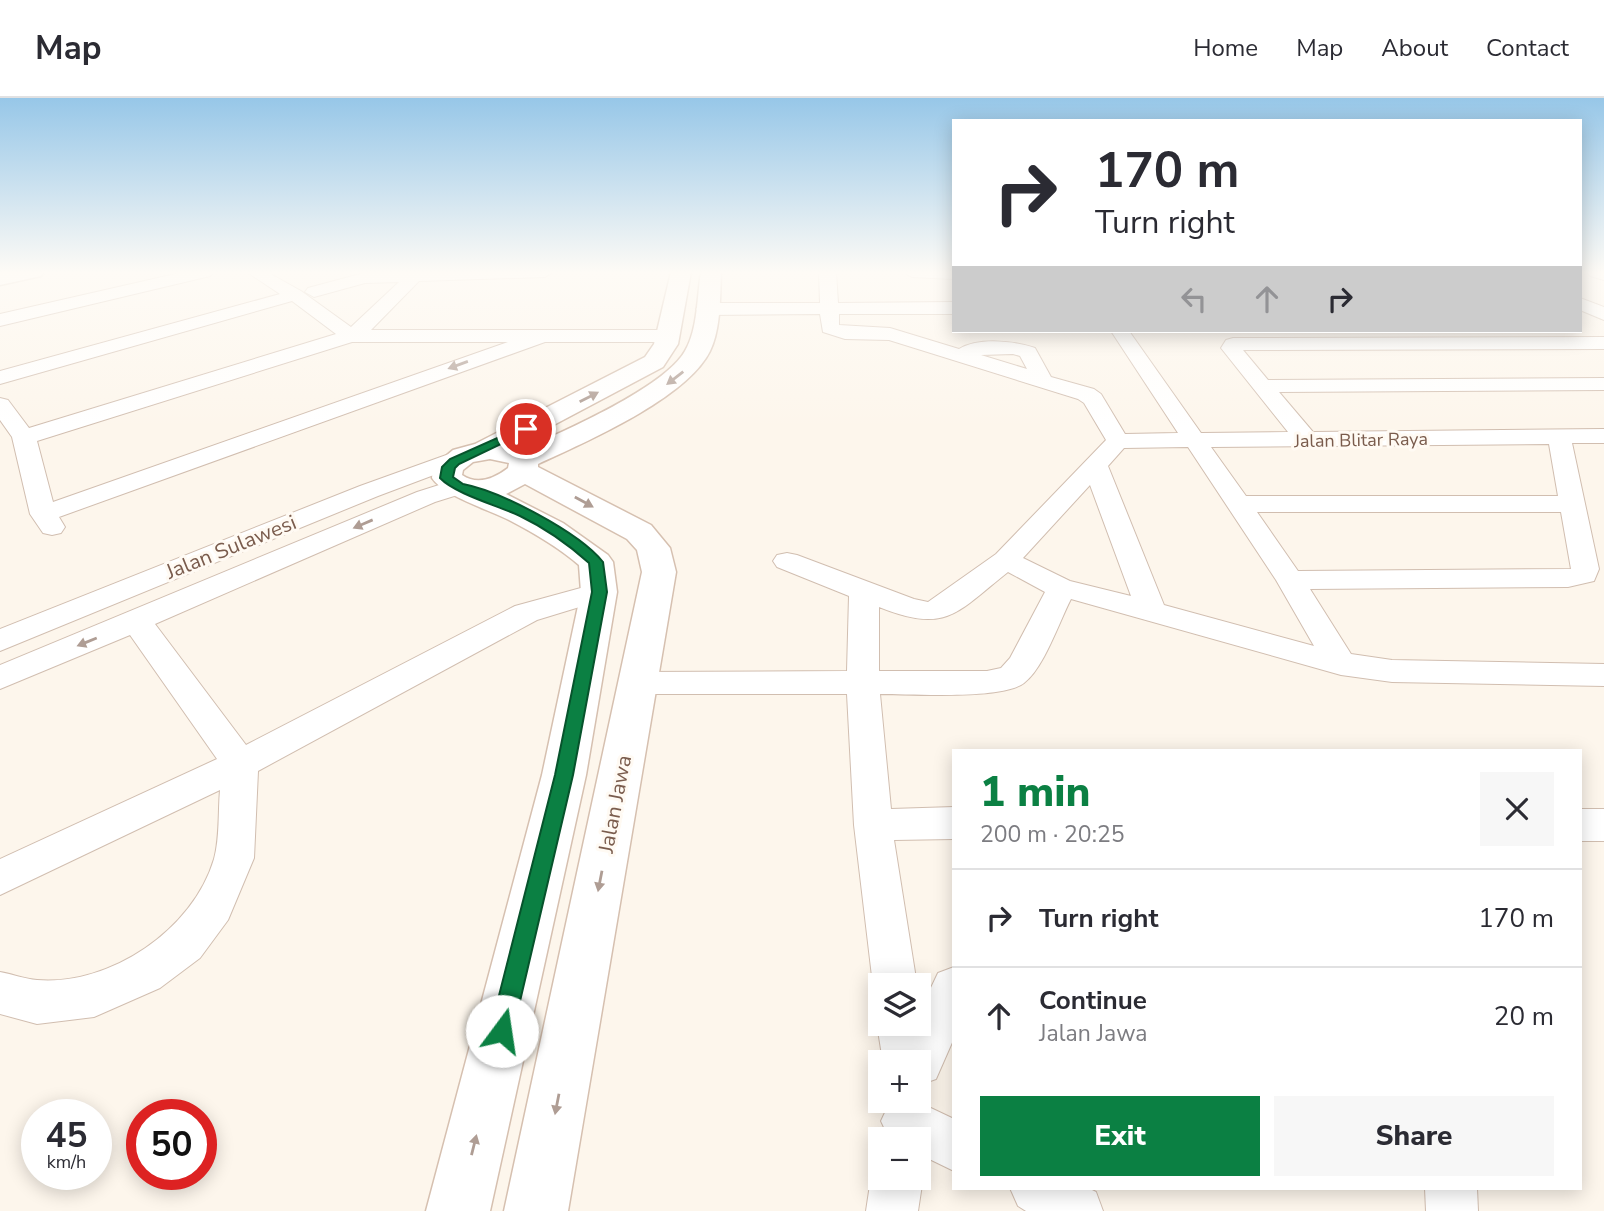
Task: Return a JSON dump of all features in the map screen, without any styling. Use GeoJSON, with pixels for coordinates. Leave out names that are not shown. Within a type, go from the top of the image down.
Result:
{"type":"FeatureCollection","features":[{"type":"Feature","properties":{"kind":"main road"},"geometry":{"type":"LineString","coordinates":[[487,469],[654,362],[666,344],[670,324]]}},
{"type":"Feature","properties":{"kind":"main road"},"geometry":{"type":"LineString","coordinates":[[487,469],[667,385],[688,368],[699,350],[703,324]]}},
{"type":"Feature","properties":{"kind":"main road"},"geometry":{"type":"LineString","coordinates":[[458,1211],[564,775],[599,592],[596,562],[577,545],[527,514],[487,469]]}},
{"type":"Feature","properties":{"kind":"main road","name":"Jalan Jawa"},"geometry":{"type":"LineString","coordinates":[[487,469],[639,532],[653,548],[659,572],[536,1211]]}},
{"type":"Feature","properties":{"kind":"main road"},"geometry":{"type":"LineString","coordinates":[[564,775],[621,776]]}},
{"type":"Feature","properties":{"kind":"street"},"geometry":{"type":"LineString","coordinates":[[0,378],[196,324]]}},
{"type":"Feature","properties":{"kind":"street"},"geometry":{"type":"LineString","coordinates":[[338,324],[351,336]]}},
{"type":"Feature","properties":{"kind":"street"},"geometry":{"type":"LineString","coordinates":[[361,324],[372,330],[423,378]]}},
{"type":"Feature","properties":{"kind":"street"},"geometry":{"type":"LineString","coordinates":[[372,330],[377,324]]}},
{"type":"Feature","properties":{"kind":"street"},"geometry":{"type":"LineString","coordinates":[[787,561],[908,608],[930,612],[945,606],[1006,560],[1118,441],[1093,399],[1086,394],[890,334],[837,332],[830,328],[830,324]]}},
{"type":"Feature","properties":{"kind":"street"},"geometry":{"type":"LineString","coordinates":[[372,330],[540,337],[669,329]]}},
{"type":"Feature","properties":{"kind":"street"},"geometry":{"type":"LineString","coordinates":[[24,438],[372,330],[669,329]]}},
{"type":"Feature","properties":{"kind":"street"},"geometry":{"type":"LineString","coordinates":[[1121,333],[1290,580],[1341,664]]}},
{"type":"Feature","properties":{"kind":"street"},"geometry":{"type":"LineString","coordinates":[[0,405],[24,438],[48,521],[423,378],[540,337]]}},
{"type":"Feature","properties":{"kind":"street"},"geometry":{"type":"LineString","coordinates":[[1307,440],[1231,348],[1233,344],[1420,337],[1604,344]]}},
{"type":"Feature","properties":{"kind":"street"},"geometry":{"type":"LineString","coordinates":[[1263,386],[1604,384]]}},
{"type":"Feature","properties":{"kind":"street","name":"Jalan Blitar Raya"},"geometry":{"type":"LineString","coordinates":[[1118,441],[1604,436]]}},
{"type":"Feature","properties":{"kind":"street"},"geometry":{"type":"LineString","coordinates":[[1290,580],[1584,575],[1586,569],[1559,437]]}},
{"type":"Feature","properties":{"kind":"street"},"geometry":{"type":"LineString","coordinates":[[1096,467],[1153,614]]}},
{"type":"Feature","properties":{"kind":"street","name":"Jalan Sulawesi"},"geometry":{"type":"LineString","coordinates":[[0,678],[137,622],[487,469]]}},
{"type":"Feature","properties":{"kind":"street","name":"Jalan Sulawesi"},"geometry":{"type":"LineString","coordinates":[[0,641],[357,496],[487,469]]}},
{"type":"Feature","properties":{"kind":"street"},"geometry":{"type":"LineString","coordinates":[[1239,504],[1573,504]]}},
{"type":"Feature","properties":{"kind":"street"},"geometry":{"type":"LineString","coordinates":[[1006,560],[1065,590]]}},
{"type":"Feature","properties":{"kind":"street"},"geometry":{"type":"LineString","coordinates":[[639,683],[987,682],[1011,677],[1021,665],[1059,593],[1065,590],[1075,590],[1153,614],[1341,664],[1392,671],[1604,675]]}},
{"type":"Feature","properties":{"kind":"street"},"geometry":{"type":"LineString","coordinates":[[864,591],[863,681],[873,825],[893,973]]}},
{"type":"Feature","properties":{"kind":"street"},"geometry":{"type":"LineString","coordinates":[[0,878],[240,764],[526,613],[599,592]]}},
{"type":"Feature","properties":{"kind":"street"},"geometry":{"type":"LineString","coordinates":[[0,993],[37,1002],[94,996],[145,973],[185,944],[213,907],[234,858],[240,764],[137,622]]}},
{"type":"Feature","properties":{"kind":"street"},"geometry":{"type":"LineString","coordinates":[[873,825],[952,823]]}},
{"type":"Feature","properties":{"kind":"street"},"geometry":{"type":"LineString","coordinates":[[1582,825],[1604,825]]}},
{"type":"Feature","properties":{"kind":"street"},"geometry":{"type":"LineString","coordinates":[[925,1050],[952,993]]}},
{"type":"Feature","properties":{"kind":"street"},"geometry":{"type":"LineString","coordinates":[[905,1121],[952,1145]]}},
{"type":"Feature","properties":{"kind":"street"},"geometry":{"type":"LineString","coordinates":[[892,1211],[895,1190]]}},
{"type":"Feature","properties":{"kind":"street"},"geometry":{"type":"LineString","coordinates":[[1040,1190],[1077,1211]]}},
{"type":"Feature","properties":{"kind":"street"},"geometry":{"type":"LineString","coordinates":[[1451,1190],[1452,1211]]}},
{"type":"Feature","properties":{"kind":"route"},"geometry":{"type":"LineString","coordinates":[[502,1031],[564,775],[599,592],[596,562],[577,545],[527,514],[470,489],[451,484],[447,478],[449,467],[463,456],[485,450],[526,429]]}}]}
